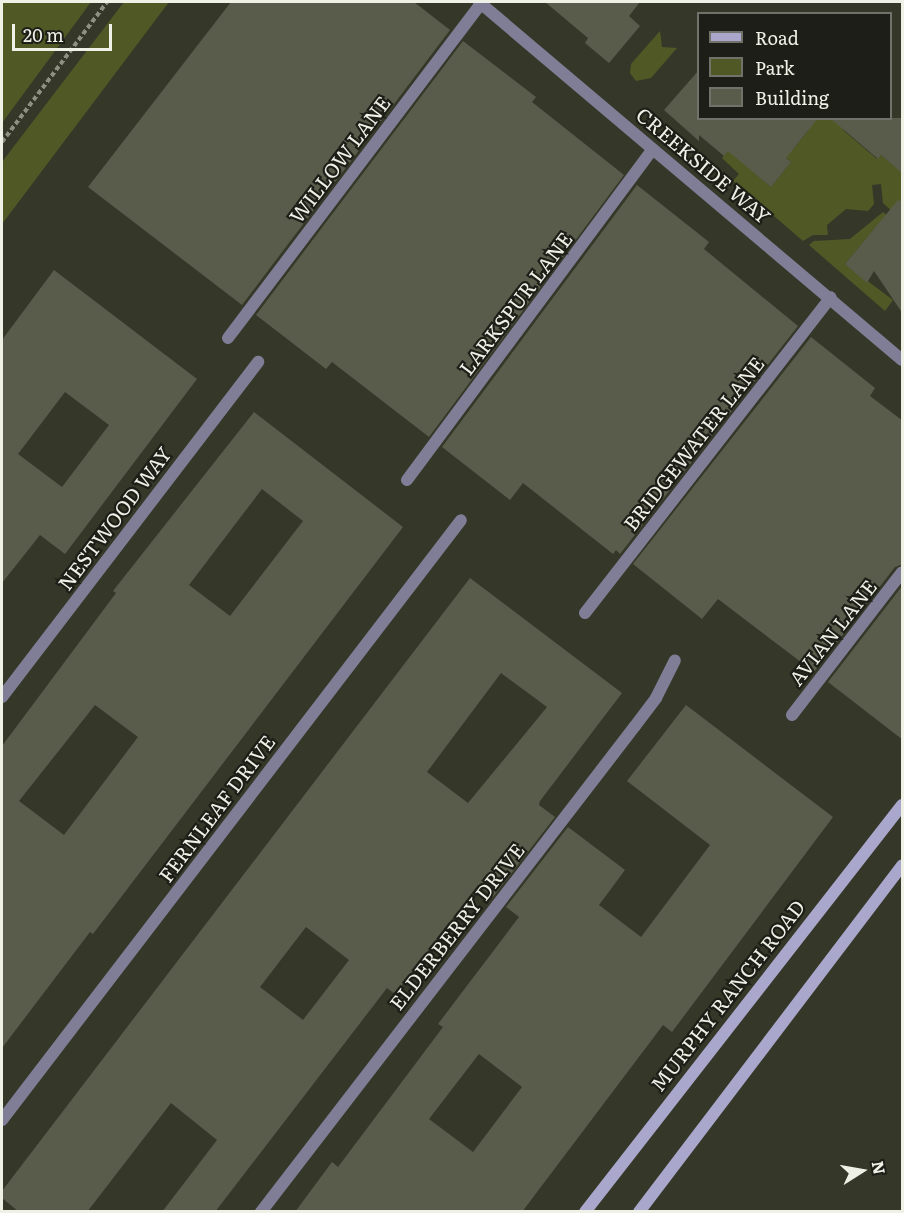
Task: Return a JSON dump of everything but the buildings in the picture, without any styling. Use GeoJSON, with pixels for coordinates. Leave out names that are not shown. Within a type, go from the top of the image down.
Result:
{"type":"FeatureCollection","features":[{"type":"Feature","properties":{"kind":"street","name":"MURPHY RANCH ROAD"},"geometry":{"type":"LineString","coordinates":[[585,1212],[903,805]]}},
{"type":"Feature","properties":{"kind":"street"},"geometry":{"type":"LineString","coordinates":[[639,1212],[903,866]]}},
{"type":"Feature","properties":{"kind":"lane","name":"CREEKSIDE WAY"},"geometry":{"type":"LineString","coordinates":[[480,2],[903,360]]}},
{"type":"Feature","properties":{"kind":"lane","name":"WILLOW LANE"},"geometry":{"type":"LineString","coordinates":[[228,338],[480,2]]}},
{"type":"Feature","properties":{"kind":"lane","name":"LARKSPUR LANE"},"geometry":{"type":"LineString","coordinates":[[407,480],[653,149]]}},
{"type":"Feature","properties":{"kind":"lane","name":"BRIDGEWATER LANE"},"geometry":{"type":"LineString","coordinates":[[585,613],[831,297]]}},
{"type":"Feature","properties":{"kind":"lane","name":"NESTWOOD WAY"},"geometry":{"type":"LineString","coordinates":[[2,697],[258,362]]}},
{"type":"Feature","properties":{"kind":"lane","name":"FERNLEAF DRIVE"},"geometry":{"type":"LineString","coordinates":[[2,1120],[460,520]]}},
{"type":"Feature","properties":{"kind":"lane","name":"AVIAN LANE"},"geometry":{"type":"LineString","coordinates":[[792,715],[903,572]]}},
{"type":"Feature","properties":{"kind":"lane","name":"ELDERBERRY DRIVE"},"geometry":{"type":"LineString","coordinates":[[261,1212],[656,698],[675,660]]}},
{"type":"Feature","properties":{"kind":"path"},"geometry":{"type":"LineString","coordinates":[[2,142],[107,2]]}},
{"type":"Feature","properties":{"kind":"green space"},"geometry":{"type":"Polygon","coordinates":[[[2,2],[91,2],[2,123],[2,2]]]}},
{"type":"Feature","properties":{"kind":"green space"},"geometry":{"type":"Polygon","coordinates":[[[124,2],[169,2],[2,224],[2,162],[124,2]]]}},
{"type":"Feature","properties":{"kind":"green space"},"geometry":{"type":"Polygon","coordinates":[[[660,31],[662,47],[677,48],[651,78],[636,81],[630,73],[631,64],[660,31]]]}},
{"type":"Feature","properties":{"kind":"green space"},"geometry":{"type":"Polygon","coordinates":[[[811,120],[851,120],[843,130],[877,159],[881,155],[895,167],[902,167],[902,208],[896,215],[883,203],[881,184],[872,185],[874,204],[868,211],[846,209],[827,225],[828,235],[813,235],[803,241],[733,181],[739,174],[722,158],[731,147],[744,164],[771,187],[791,162],[783,155],[794,148],[807,132],[811,120]]]}},
{"type":"Feature","properties":{"kind":"green space"},"geometry":{"type":"Polygon","coordinates":[[[883,212],[898,225],[876,227],[845,264],[893,300],[885,311],[809,245],[814,241],[850,239],[883,212]]]}}]}
